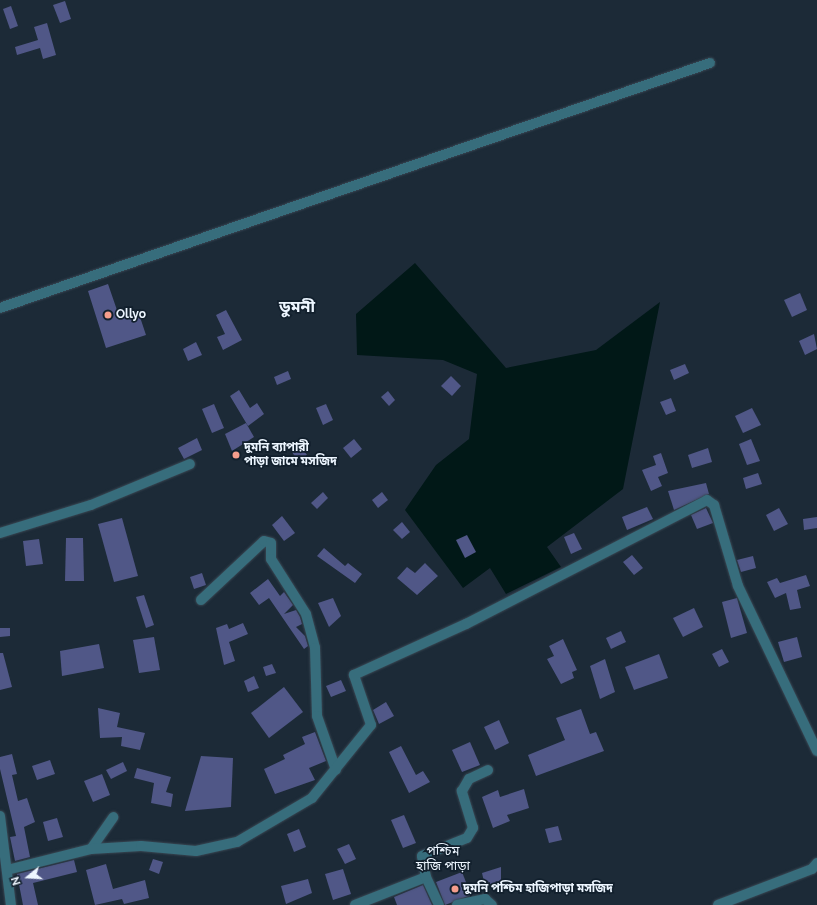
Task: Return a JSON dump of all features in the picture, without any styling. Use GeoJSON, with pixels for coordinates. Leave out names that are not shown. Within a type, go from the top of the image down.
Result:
{"type":"FeatureCollection","features":[{"type":"Feature","properties":{"kind":"street"},"geometry":{"type":"LineString","coordinates":[[0,308],[710,63]]}},
{"type":"Feature","properties":{"kind":"street"},"geometry":{"type":"LineString","coordinates":[[0,533],[91,505],[190,464]]}},
{"type":"Feature","properties":{"kind":"street"},"geometry":{"type":"LineString","coordinates":[[7,870],[91,848],[141,846],[196,851],[237,842],[312,798],[371,725],[354,674],[473,620],[707,500],[714,505],[738,586],[817,751]]}},
{"type":"Feature","properties":{"kind":"street"},"geometry":{"type":"LineString","coordinates":[[201,600],[264,540],[271,543],[270,559],[306,614],[315,648],[318,716],[336,770]]}},
{"type":"Feature","properties":{"kind":"street"},"geometry":{"type":"LineString","coordinates":[[439,905],[426,877],[422,856],[467,838],[473,828],[462,791],[469,779],[488,770]]}},
{"type":"Feature","properties":{"kind":"street"},"geometry":{"type":"LineString","coordinates":[[0,816],[11,905]]}},
{"type":"Feature","properties":{"kind":"street"},"geometry":{"type":"LineString","coordinates":[[91,848],[113,817]]}},
{"type":"Feature","properties":{"kind":"street"},"geometry":{"type":"LineString","coordinates":[[718,905],[812,869],[817,863]]}},
{"type":"Feature","properties":{"kind":"street"},"geometry":{"type":"LineString","coordinates":[[355,905],[426,877]]}},
{"type":"Feature","properties":{"kind":"street"},"geometry":{"type":"LineString","coordinates":[[457,905],[485,899],[492,905]]}},
{"type":"Feature","properties":{"kind":"shaded area"},"geometry":{"type":"Polygon","coordinates":[[[415,263],[506,368],[596,350],[660,302],[623,489],[547,547],[561,567],[506,594],[490,568],[463,588],[405,510],[436,465],[469,439],[477,374],[443,360],[357,355],[356,314],[415,263]]]}},
{"type":"Feature","properties":{"kind":"building"},"geometry":{"type":"Polygon","coordinates":[[[65,1],[71,19],[60,23],[53,5],[65,1]]]}},
{"type":"Feature","properties":{"kind":"building"},"geometry":{"type":"Polygon","coordinates":[[[11,6],[18,26],[10,29],[3,9],[11,6]]]}},
{"type":"Feature","properties":{"kind":"building"},"geometry":{"type":"Polygon","coordinates":[[[47,23],[56,55],[43,59],[40,48],[17,55],[15,47],[38,40],[34,27],[47,23]]]}},
{"type":"Feature","properties":{"kind":"building","name":"Ollyo"},"geometry":{"type":"Polygon","coordinates":[[[108,284],[118,313],[126,318],[139,314],[146,335],[106,348],[88,291],[108,284]]]}},
{"type":"Feature","properties":{"kind":"building"},"geometry":{"type":"Polygon","coordinates":[[[800,293],[807,310],[792,317],[784,300],[800,293]]]}},
{"type":"Feature","properties":{"kind":"building"},"geometry":{"type":"Polygon","coordinates":[[[226,310],[242,340],[223,350],[217,337],[225,334],[216,315],[226,310]]]}},
{"type":"Feature","properties":{"kind":"building"},"geometry":{"type":"Polygon","coordinates":[[[814,334],[817,349],[805,355],[799,341],[814,334]]]}},
{"type":"Feature","properties":{"kind":"building"},"geometry":{"type":"Polygon","coordinates":[[[196,342],[202,355],[188,361],[183,349],[196,342]]]}},
{"type":"Feature","properties":{"kind":"building"},"geometry":{"type":"Polygon","coordinates":[[[685,364],[689,373],[674,380],[670,370],[685,364]]]}},
{"type":"Feature","properties":{"kind":"building"},"geometry":{"type":"Polygon","coordinates":[[[288,371],[291,379],[277,385],[274,377],[288,371]]]}},
{"type":"Feature","properties":{"kind":"building"},"geometry":{"type":"Polygon","coordinates":[[[451,376],[461,386],[452,396],[441,386],[451,376]]]}},
{"type":"Feature","properties":{"kind":"building"},"geometry":{"type":"Polygon","coordinates":[[[239,390],[250,408],[257,403],[264,414],[248,426],[230,396],[239,390]]]}},
{"type":"Feature","properties":{"kind":"building"},"geometry":{"type":"Polygon","coordinates":[[[388,391],[395,400],[389,406],[381,397],[388,391]]]}},
{"type":"Feature","properties":{"kind":"building"},"geometry":{"type":"Polygon","coordinates":[[[671,398],[676,411],[666,415],[660,402],[671,398]]]}},
{"type":"Feature","properties":{"kind":"building"},"geometry":{"type":"Polygon","coordinates":[[[214,404],[224,428],[212,433],[202,409],[214,404]]]}},
{"type":"Feature","properties":{"kind":"building"},"geometry":{"type":"Polygon","coordinates":[[[326,404],[333,420],[323,425],[316,408],[326,404]]]}},
{"type":"Feature","properties":{"kind":"building"},"geometry":{"type":"Polygon","coordinates":[[[752,408],[761,425],[743,433],[735,416],[752,408]]]}},
{"type":"Feature","properties":{"kind":"building"},"geometry":{"type":"Polygon","coordinates":[[[246,423],[254,437],[232,451],[225,434],[246,423]]]}},
{"type":"Feature","properties":{"kind":"building"},"geometry":{"type":"Polygon","coordinates":[[[197,438],[202,450],[184,459],[178,448],[197,438]]]}},
{"type":"Feature","properties":{"kind":"building"},"geometry":{"type":"Polygon","coordinates":[[[354,439],[362,449],[351,458],[343,448],[354,439]]]}},
{"type":"Feature","properties":{"kind":"building"},"geometry":{"type":"Polygon","coordinates":[[[751,439],[760,461],[747,465],[739,444],[751,439]]]}},
{"type":"Feature","properties":{"kind":"building"},"geometry":{"type":"Polygon","coordinates":[[[298,443],[307,455],[298,461],[290,449],[298,443]]]}},
{"type":"Feature","properties":{"kind":"building"},"geometry":{"type":"Polygon","coordinates":[[[708,448],[712,462],[692,468],[688,455],[708,448]]]}},
{"type":"Feature","properties":{"kind":"building"},"geometry":{"type":"Polygon","coordinates":[[[661,453],[668,473],[658,477],[662,486],[651,491],[642,470],[656,465],[653,456],[661,453]]]}},
{"type":"Feature","properties":{"kind":"building"},"geometry":{"type":"Polygon","coordinates":[[[758,473],[762,484],[746,489],[743,478],[758,473]]]}},
{"type":"Feature","properties":{"kind":"building"},"geometry":{"type":"Polygon","coordinates":[[[706,483],[709,494],[674,510],[668,491],[706,483]]]}},
{"type":"Feature","properties":{"kind":"building"},"geometry":{"type":"Polygon","coordinates":[[[323,492],[328,498],[317,509],[311,503],[323,492]]]}},
{"type":"Feature","properties":{"kind":"building"},"geometry":{"type":"Polygon","coordinates":[[[382,492],[388,500],[378,508],[372,500],[382,492]]]}},
{"type":"Feature","properties":{"kind":"building"},"geometry":{"type":"Polygon","coordinates":[[[647,507],[653,519],[627,530],[622,517],[647,507]]]}},
{"type":"Feature","properties":{"kind":"building"},"geometry":{"type":"Polygon","coordinates":[[[706,508],[713,523],[697,529],[691,515],[706,508]]]}},
{"type":"Feature","properties":{"kind":"building"},"geometry":{"type":"Polygon","coordinates":[[[779,508],[788,524],[774,531],[766,515],[779,508]]]}},
{"type":"Feature","properties":{"kind":"building"},"geometry":{"type":"Polygon","coordinates":[[[282,516],[295,533],[284,541],[272,525],[282,516]]]}},
{"type":"Feature","properties":{"kind":"building"},"geometry":{"type":"Polygon","coordinates":[[[817,517],[817,528],[804,530],[803,519],[817,517]]]}},
{"type":"Feature","properties":{"kind":"building"},"geometry":{"type":"Polygon","coordinates":[[[122,518],[138,576],[114,582],[98,524],[122,518]]]}},
{"type":"Feature","properties":{"kind":"building"},"geometry":{"type":"Polygon","coordinates":[[[402,522],[410,532],[402,539],[393,530],[402,522]]]}},
{"type":"Feature","properties":{"kind":"building"},"geometry":{"type":"Polygon","coordinates":[[[574,533],[582,549],[571,554],[564,537],[574,533]]]}},
{"type":"Feature","properties":{"kind":"building"},"geometry":{"type":"Polygon","coordinates":[[[467,535],[476,552],[465,558],[456,540],[467,535]]]}},
{"type":"Feature","properties":{"kind":"building"},"geometry":{"type":"Polygon","coordinates":[[[66,538],[83,538],[84,581],[65,581],[66,538]]]}},
{"type":"Feature","properties":{"kind":"building"},"geometry":{"type":"Polygon","coordinates":[[[39,539],[43,564],[26,566],[23,541],[39,539]]]}},
{"type":"Feature","properties":{"kind":"building"},"geometry":{"type":"Polygon","coordinates":[[[324,548],[345,566],[348,563],[362,574],[355,583],[317,556],[324,548]]]}},
{"type":"Feature","properties":{"kind":"building"},"geometry":{"type":"Polygon","coordinates":[[[632,555],[643,568],[634,575],[623,562],[632,555]]]}},
{"type":"Feature","properties":{"kind":"building"},"geometry":{"type":"Polygon","coordinates":[[[753,556],[756,568],[741,572],[737,560],[753,556]]]}},
{"type":"Feature","properties":{"kind":"building"},"geometry":{"type":"Polygon","coordinates":[[[425,563],[438,576],[417,595],[397,578],[407,567],[415,573],[425,563]]]}},
{"type":"Feature","properties":{"kind":"building"},"geometry":{"type":"Polygon","coordinates":[[[202,573],[206,585],[194,589],[190,577],[202,573]]]}},
{"type":"Feature","properties":{"kind":"building"},"geometry":{"type":"Polygon","coordinates":[[[806,575],[810,586],[797,590],[801,608],[790,610],[786,593],[775,598],[767,582],[777,578],[780,583],[806,575]]]}},
{"type":"Feature","properties":{"kind":"building"},"geometry":{"type":"Polygon","coordinates":[[[268,579],[280,596],[284,592],[293,605],[284,614],[296,610],[300,617],[302,624],[296,627],[305,636],[308,646],[304,649],[269,598],[259,605],[250,593],[268,579]]]}},
{"type":"Feature","properties":{"kind":"building"},"geometry":{"type":"Polygon","coordinates":[[[144,595],[154,625],[146,628],[136,597],[144,595]]]}},
{"type":"Feature","properties":{"kind":"building"},"geometry":{"type":"Polygon","coordinates":[[[333,598],[341,616],[329,627],[318,603],[333,598]]]}},
{"type":"Feature","properties":{"kind":"building"},"geometry":{"type":"Polygon","coordinates":[[[737,598],[747,633],[731,638],[722,602],[737,598]]]}},
{"type":"Feature","properties":{"kind":"building"},"geometry":{"type":"Polygon","coordinates":[[[694,608],[703,627],[683,637],[673,618],[694,608]]]}},
{"type":"Feature","properties":{"kind":"building"},"geometry":{"type":"Polygon","coordinates":[[[243,623],[248,634],[229,642],[235,661],[224,665],[216,628],[227,624],[229,629],[243,623]]]}},
{"type":"Feature","properties":{"kind":"building"},"geometry":{"type":"Polygon","coordinates":[[[0,628],[10,628],[10,636],[0,637],[0,628]]]}},
{"type":"Feature","properties":{"kind":"building"},"geometry":{"type":"Polygon","coordinates":[[[621,631],[626,642],[611,649],[606,638],[621,631]]]}},
{"type":"Feature","properties":{"kind":"building"},"geometry":{"type":"Polygon","coordinates":[[[154,637],[160,670],[139,673],[133,640],[154,637]]]}},
{"type":"Feature","properties":{"kind":"building"},"geometry":{"type":"Polygon","coordinates":[[[797,637],[802,657],[784,662],[778,642],[797,637]]]}},
{"type":"Feature","properties":{"kind":"building"},"geometry":{"type":"Polygon","coordinates":[[[563,639],[577,670],[572,672],[574,678],[561,684],[547,659],[554,656],[549,646],[563,639]]]}},
{"type":"Feature","properties":{"kind":"building"},"geometry":{"type":"Polygon","coordinates":[[[99,644],[104,668],[62,676],[60,651],[99,644]]]}},
{"type":"Feature","properties":{"kind":"building"},"geometry":{"type":"Polygon","coordinates":[[[722,649],[729,662],[719,667],[712,654],[722,649]]]}},
{"type":"Feature","properties":{"kind":"building"},"geometry":{"type":"Polygon","coordinates":[[[0,653],[3,653],[12,687],[0,690],[0,653]]]}},
{"type":"Feature","properties":{"kind":"building"},"geometry":{"type":"Polygon","coordinates":[[[659,654],[668,678],[634,690],[625,667],[659,654]]]}},
{"type":"Feature","properties":{"kind":"building"},"geometry":{"type":"Polygon","coordinates":[[[605,659],[615,692],[600,699],[590,666],[605,659]]]}},
{"type":"Feature","properties":{"kind":"building"},"geometry":{"type":"Polygon","coordinates":[[[272,664],[276,673],[266,676],[263,667],[272,664]]]}},
{"type":"Feature","properties":{"kind":"building"},"geometry":{"type":"Polygon","coordinates":[[[254,676],[259,688],[248,692],[244,681],[254,676]]]}},
{"type":"Feature","properties":{"kind":"building"},"geometry":{"type":"Polygon","coordinates":[[[341,680],[346,691],[331,697],[326,686],[341,680]]]}},
{"type":"Feature","properties":{"kind":"building"},"geometry":{"type":"Polygon","coordinates":[[[284,687],[303,712],[269,738],[251,713],[284,687]]]}},
{"type":"Feature","properties":{"kind":"building"},"geometry":{"type":"Polygon","coordinates":[[[386,702],[394,716],[379,724],[373,710],[386,702]]]}},
{"type":"Feature","properties":{"kind":"building"},"geometry":{"type":"Polygon","coordinates":[[[98,708],[120,713],[117,727],[145,733],[140,750],[121,746],[122,737],[100,738],[98,708]]]}},
{"type":"Feature","properties":{"kind":"building"},"geometry":{"type":"Polygon","coordinates":[[[581,709],[590,734],[596,732],[604,751],[536,776],[528,755],[565,740],[556,718],[581,709]]]}},
{"type":"Feature","properties":{"kind":"building"},"geometry":{"type":"Polygon","coordinates":[[[499,720],[509,743],[495,750],[484,727],[499,720]]]}},
{"type":"Feature","properties":{"kind":"building"},"geometry":{"type":"Polygon","coordinates":[[[315,732],[326,761],[309,768],[315,780],[275,794],[264,769],[285,759],[283,755],[305,744],[302,737],[315,732]]]}},
{"type":"Feature","properties":{"kind":"building"},"geometry":{"type":"Polygon","coordinates":[[[470,742],[480,765],[462,772],[452,750],[470,742]]]}},
{"type":"Feature","properties":{"kind":"building"},"geometry":{"type":"Polygon","coordinates":[[[401,746],[416,775],[423,771],[430,782],[409,793],[389,752],[401,746]]]}},
{"type":"Feature","properties":{"kind":"building"},"geometry":{"type":"Polygon","coordinates":[[[12,754],[17,774],[12,775],[18,801],[27,798],[35,822],[24,827],[30,857],[15,861],[10,837],[16,836],[0,769],[0,757],[12,754]]]}},
{"type":"Feature","properties":{"kind":"building"},"geometry":{"type":"Polygon","coordinates":[[[201,756],[233,758],[231,807],[185,811],[201,756]]]}},
{"type":"Feature","properties":{"kind":"building"},"geometry":{"type":"Polygon","coordinates":[[[50,760],[55,774],[37,780],[32,766],[50,760]]]}},
{"type":"Feature","properties":{"kind":"building"},"geometry":{"type":"Polygon","coordinates":[[[123,762],[127,771],[111,779],[106,770],[123,762]]]}},
{"type":"Feature","properties":{"kind":"building"},"geometry":{"type":"Polygon","coordinates":[[[137,768],[171,777],[166,792],[173,794],[171,807],[151,803],[154,783],[134,778],[137,768]]]}},
{"type":"Feature","properties":{"kind":"building"},"geometry":{"type":"Polygon","coordinates":[[[102,774],[110,795],[93,802],[84,781],[102,774]]]}},
{"type":"Feature","properties":{"kind":"building"},"geometry":{"type":"Polygon","coordinates":[[[524,789],[529,808],[507,815],[510,821],[493,828],[482,797],[498,790],[500,797],[524,789]]]}},
{"type":"Feature","properties":{"kind":"building"},"geometry":{"type":"Polygon","coordinates":[[[404,815],[416,843],[403,848],[391,820],[404,815]]]}},
{"type":"Feature","properties":{"kind":"building"},"geometry":{"type":"Polygon","coordinates":[[[57,818],[63,837],[48,841],[43,822],[57,818]]]}},
{"type":"Feature","properties":{"kind":"building"},"geometry":{"type":"Polygon","coordinates":[[[558,826],[562,840],[549,843],[545,829],[558,826]]]}},
{"type":"Feature","properties":{"kind":"building"},"geometry":{"type":"Polygon","coordinates":[[[299,829],[306,847],[294,852],[287,834],[299,829]]]}},
{"type":"Feature","properties":{"kind":"building"},"geometry":{"type":"Polygon","coordinates":[[[349,844],[356,859],[345,864],[337,849],[349,844]]]}},
{"type":"Feature","properties":{"kind":"building"},"geometry":{"type":"Polygon","coordinates":[[[153,859],[163,862],[159,874],[149,870],[153,859]]]}},
{"type":"Feature","properties":{"kind":"building"},"geometry":{"type":"Polygon","coordinates":[[[74,860],[77,872],[33,883],[38,905],[23,905],[17,874],[74,860]]]}},
{"type":"Feature","properties":{"kind":"building"},"geometry":{"type":"Polygon","coordinates":[[[106,864],[113,889],[145,880],[149,898],[124,904],[122,899],[95,905],[86,870],[106,864]]]}},
{"type":"Feature","properties":{"kind":"building"},"geometry":{"type":"Polygon","coordinates":[[[501,867],[501,881],[485,886],[482,873],[501,867]]]}},
{"type":"Feature","properties":{"kind":"building"},"geometry":{"type":"Polygon","coordinates":[[[343,869],[351,894],[333,900],[325,874],[343,869]]]}},
{"type":"Feature","properties":{"kind":"building"},"geometry":{"type":"Polygon","coordinates":[[[462,872],[471,895],[445,905],[436,882],[462,872]]]}},
{"type":"Feature","properties":{"kind":"building"},"geometry":{"type":"Polygon","coordinates":[[[308,879],[312,893],[286,904],[281,886],[308,879]]]}},
{"type":"Feature","properties":{"kind":"building"},"geometry":{"type":"Polygon","coordinates":[[[423,885],[432,905],[397,905],[394,897],[423,885]]]}},
{"type":"Feature","properties":{"kind":"place","name":"Ollyo"},"geometry":{"type":"Point","coordinates":[108,315]}},
{"type":"Feature","properties":{"kind":"place","name":"দুমনি ব্যাপারী পাড়া জামে মসজিদ"},"geometry":{"type":"Point","coordinates":[236,455]}},
{"type":"Feature","properties":{"kind":"place","name":"দুমনি পশ্চিম হাজিপাড়া মসজিদ"},"geometry":{"type":"Point","coordinates":[455,889]}},
{"type":"Feature","properties":{"kind":"district","name":"ডুমনী"},"geometry":{"type":"Point","coordinates":[297,307]}},
{"type":"Feature","properties":{"kind":"district","name":"পশ্চিম হাজি পাড়া"},"geometry":{"type":"Point","coordinates":[443,860]}}]}
